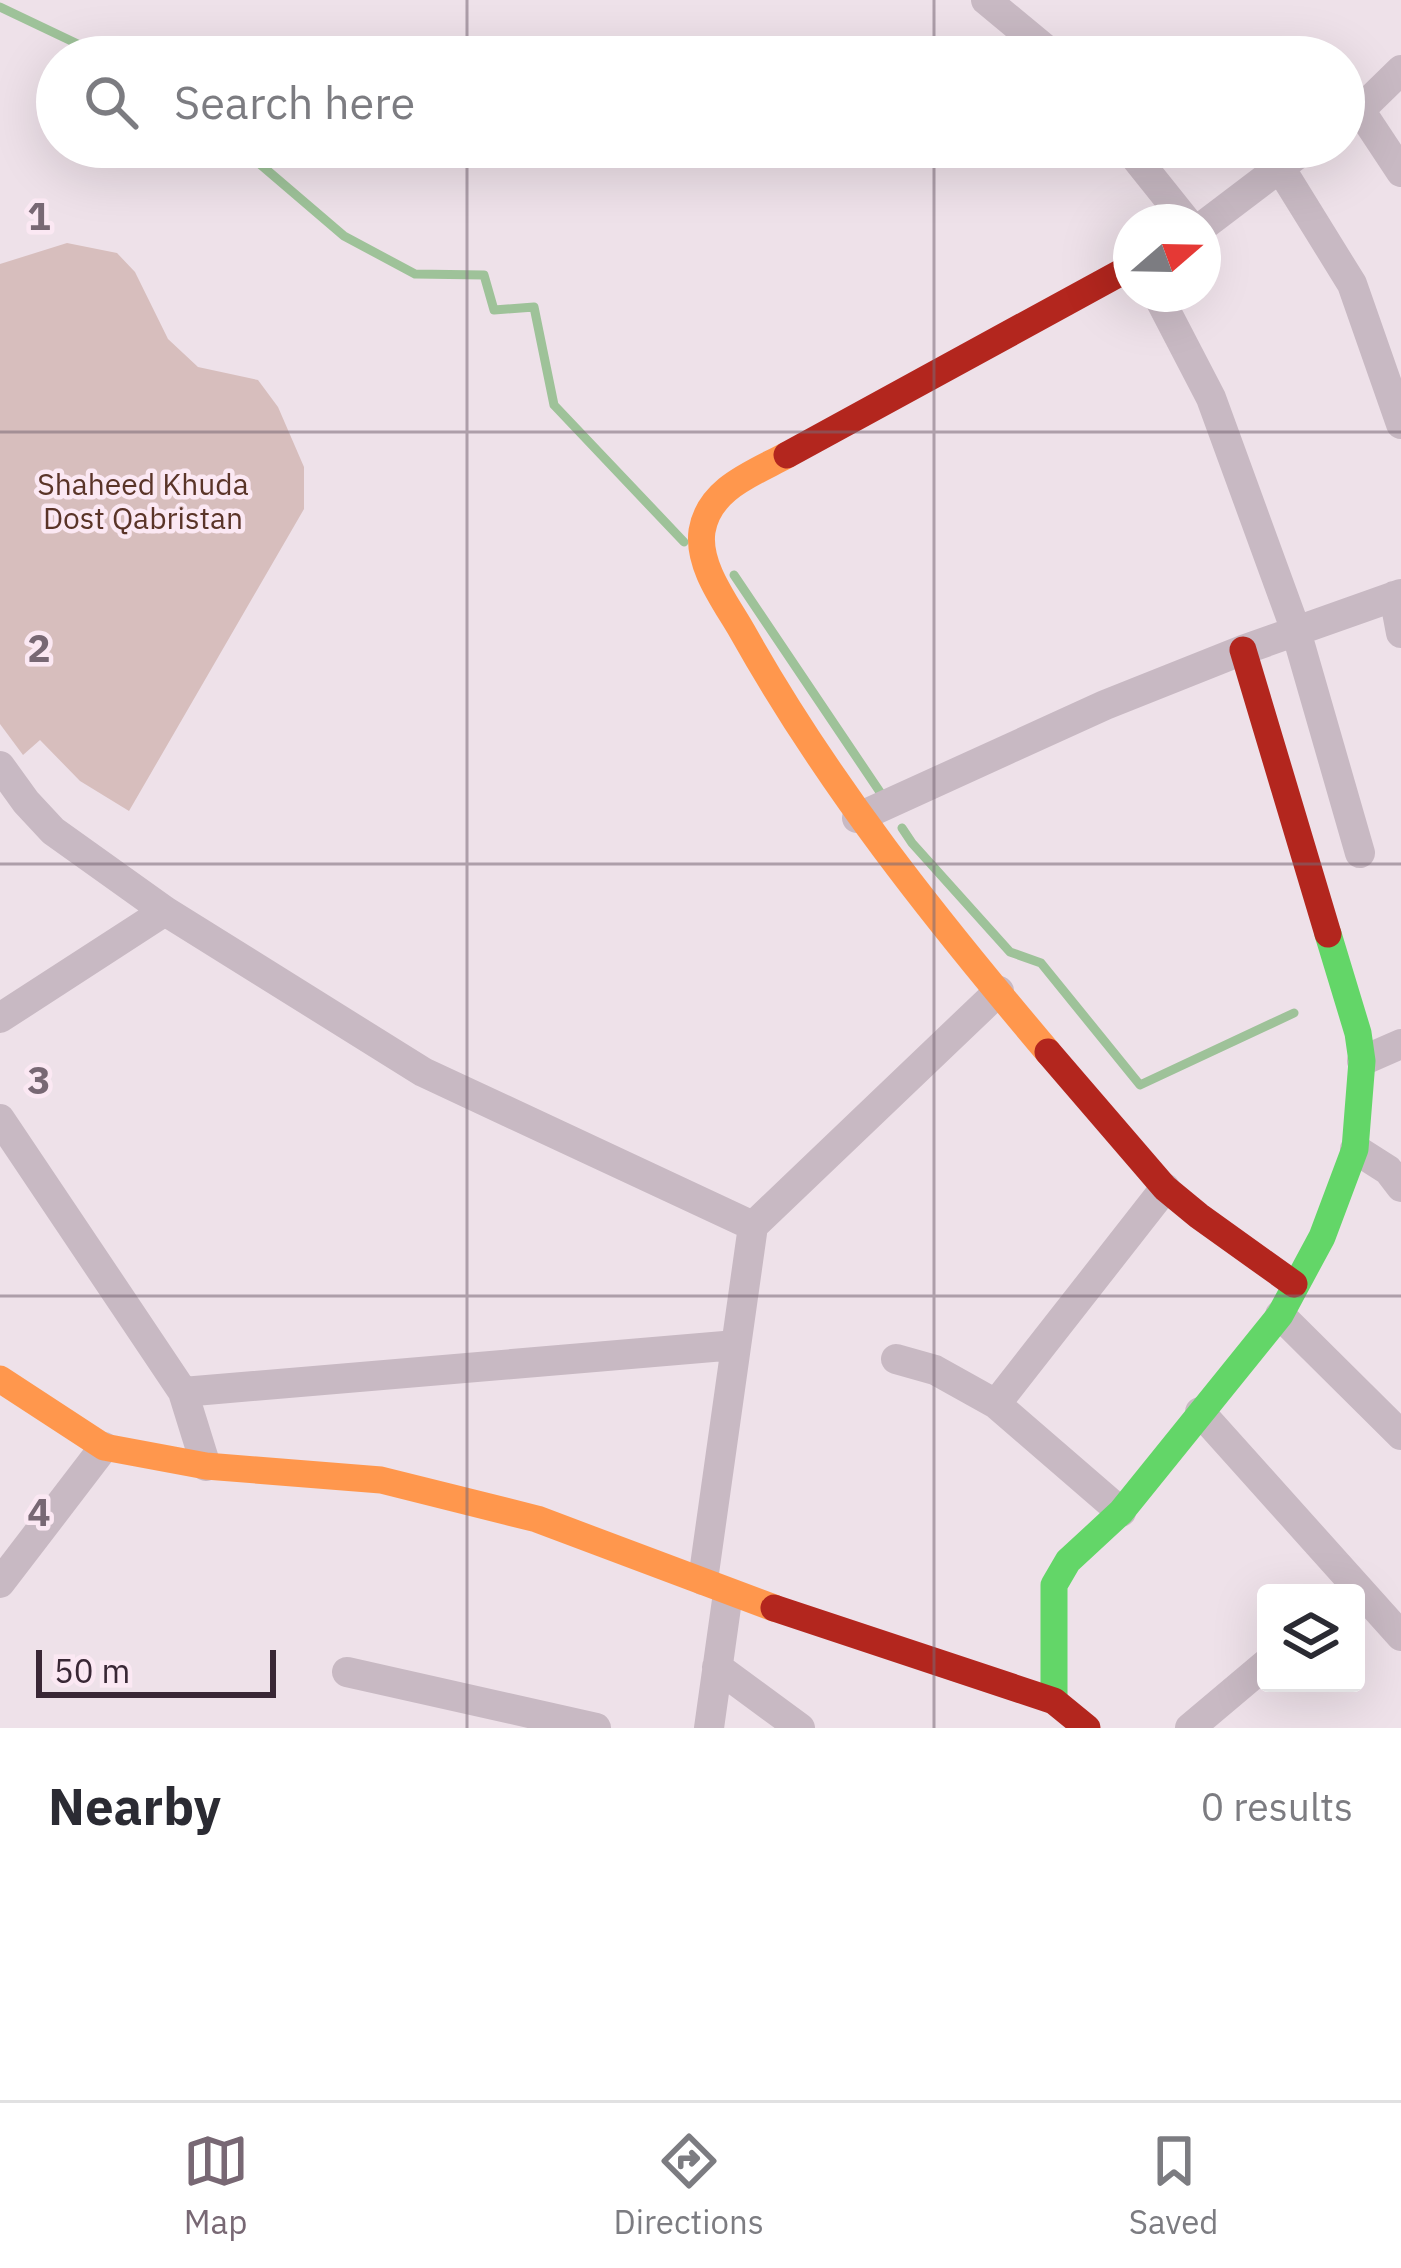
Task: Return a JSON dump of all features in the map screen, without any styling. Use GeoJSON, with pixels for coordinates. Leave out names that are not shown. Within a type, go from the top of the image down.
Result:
{"type":"FeatureCollection","features":[{"type":"Feature","properties":{"kind":"street"},"geometry":{"type":"LineString","coordinates":[[986,0],[1030,36]]}},
{"type":"Feature","properties":{"kind":"street"},"geometry":{"type":"LineString","coordinates":[[1365,104],[1401,70]]}},
{"type":"Feature","properties":{"kind":"street"},"geometry":{"type":"LineString","coordinates":[[1365,131],[1401,172]]}},
{"type":"Feature","properties":{"kind":"street"},"geometry":{"type":"LineString","coordinates":[[1144,168],[1173,204]]}},
{"type":"Feature","properties":{"kind":"street"},"geometry":{"type":"LineString","coordinates":[[1221,212],[1276,168]]}},
{"type":"Feature","properties":{"kind":"street"},"geometry":{"type":"LineString","coordinates":[[1280,168],[1352,284],[1401,424]]}},
{"type":"Feature","properties":{"kind":"street"},"geometry":{"type":"LineString","coordinates":[[1113,277],[725,489],[710,506],[701,541],[712,575],[776,694],[857,818],[1165,1188],[1294,1284]]}},
{"type":"Feature","properties":{"kind":"street"},"geometry":{"type":"LineString","coordinates":[[1166,312],[1211,398],[1296,631],[1360,853]]}},
{"type":"Feature","properties":{"kind":"street"},"geometry":{"type":"LineString","coordinates":[[857,818],[1105,705],[1397,595],[1401,633]]}},
{"type":"Feature","properties":{"kind":"street"},"geometry":{"type":"LineString","coordinates":[[1054,1701],[1054,1585],[1069,1561],[1121,1512],[1280,1315],[1322,1237],[1355,1149],[1362,1060],[1358,1033],[1243,650]]}},
{"type":"Feature","properties":{"kind":"street"},"geometry":{"type":"LineString","coordinates":[[0,766],[53,831],[164,911],[423,1072],[754,1226]]}},
{"type":"Feature","properties":{"kind":"street"},"geometry":{"type":"LineString","coordinates":[[0,1018],[164,911]]}},
{"type":"Feature","properties":{"kind":"street"},"geometry":{"type":"LineString","coordinates":[[710,1728],[717,1667],[715,1587],[736,1345],[754,1226],[999,991]]}},
{"type":"Feature","properties":{"kind":"street"},"geometry":{"type":"LineString","coordinates":[[1362,1060],[1401,1044]]}},
{"type":"Feature","properties":{"kind":"street"},"geometry":{"type":"LineString","coordinates":[[0,1119],[183,1392],[206,1466]]}},
{"type":"Feature","properties":{"kind":"street"},"geometry":{"type":"LineString","coordinates":[[1355,1149],[1397,1173]]}},
{"type":"Feature","properties":{"kind":"street"},"geometry":{"type":"LineString","coordinates":[[996,1405],[1165,1188]]}},
{"type":"Feature","properties":{"kind":"street"},"geometry":{"type":"LineString","coordinates":[[1280,1315],[1401,1435]]}},
{"type":"Feature","properties":{"kind":"street"},"geometry":{"type":"LineString","coordinates":[[183,1392],[736,1345]]}},
{"type":"Feature","properties":{"kind":"street"},"geometry":{"type":"LineString","coordinates":[[896,1360],[935,1370],[996,1405],[1121,1512]]}},
{"type":"Feature","properties":{"kind":"street"},"geometry":{"type":"LineString","coordinates":[[0,1379],[104,1447],[206,1466],[381,1480],[538,1519],[715,1587],[1054,1701],[1087,1728]]}},
{"type":"Feature","properties":{"kind":"street"},"geometry":{"type":"LineString","coordinates":[[1200,1412],[1349,1584]]}},
{"type":"Feature","properties":{"kind":"street"},"geometry":{"type":"LineString","coordinates":[[0,1583],[104,1447]]}},
{"type":"Feature","properties":{"kind":"street"},"geometry":{"type":"LineString","coordinates":[[1365,1601],[1401,1636]]}},
{"type":"Feature","properties":{"kind":"street"},"geometry":{"type":"LineString","coordinates":[[717,1667],[800,1728]]}},
{"type":"Feature","properties":{"kind":"street"},"geometry":{"type":"LineString","coordinates":[[347,1672],[514,1719],[596,1728]]}},
{"type":"Feature","properties":{"kind":"street"},"geometry":{"type":"LineString","coordinates":[[1190,1728],[1257,1672]]}},
{"type":"Feature","properties":{"kind":"green space","name":"Shaheed Khuda Dost Qabristan"},"geometry":{"type":"Polygon","coordinates":[[[67,243],[117,253],[135,272],[168,339],[198,367],[258,380],[278,407],[304,467],[304,509],[129,811],[80,781],[40,740],[23,755],[0,724],[0,264],[67,243]]]}},
{"type":"Feature","properties":{"kind":"waterway"},"geometry":{"type":"LineString","coordinates":[[0,7],[61,36]]}},
{"type":"Feature","properties":{"kind":"waterway"},"geometry":{"type":"LineString","coordinates":[[265,168],[344,236],[415,274],[484,275],[494,310],[534,307],[554,405],[684,542]]}},
{"type":"Feature","properties":{"kind":"waterway"},"geometry":{"type":"LineString","coordinates":[[734,575],[882,795]]}},
{"type":"Feature","properties":{"kind":"waterway"},"geometry":{"type":"LineString","coordinates":[[902,828],[1010,952],[1041,963],[1140,1085],[1294,1013]]}},
{"type":"Feature","properties":{"kind":"traffic: fast"},"geometry":{"type":"LineString","coordinates":[[1054,1701],[1054,1585],[1068,1561],[1121,1512],[1280,1315],[1322,1237],[1355,1149],[1362,1061],[1328,934]]}},
{"type":"Feature","properties":{"kind":"traffic: slow"},"geometry":{"type":"LineString","coordinates":[[787,455],[735,484],[714,504],[702,531],[708,571],[775,688],[847,797],[1048,1052]]}},
{"type":"Feature","properties":{"kind":"traffic: slow"},"geometry":{"type":"LineString","coordinates":[[0,1379],[104,1447],[206,1466],[381,1480],[537,1519],[774,1608]]}},
{"type":"Feature","properties":{"kind":"traffic: jam"},"geometry":{"type":"LineString","coordinates":[[787,455],[1113,277]]}},
{"type":"Feature","properties":{"kind":"traffic: jam"},"geometry":{"type":"LineString","coordinates":[[1243,650],[1328,934]]}},
{"type":"Feature","properties":{"kind":"traffic: jam"},"geometry":{"type":"LineString","coordinates":[[1048,1052],[1165,1188],[1294,1284]]}},
{"type":"Feature","properties":{"kind":"traffic: jam"},"geometry":{"type":"LineString","coordinates":[[774,1608],[1054,1701],[1087,1728]]}}]}
